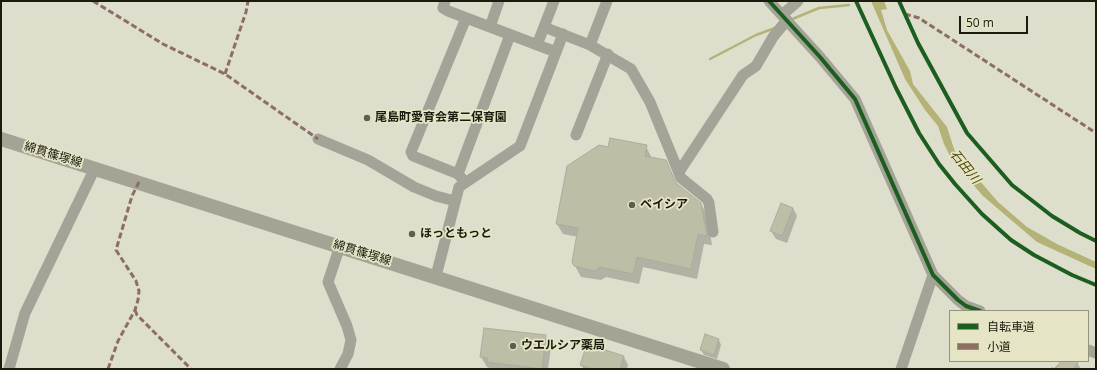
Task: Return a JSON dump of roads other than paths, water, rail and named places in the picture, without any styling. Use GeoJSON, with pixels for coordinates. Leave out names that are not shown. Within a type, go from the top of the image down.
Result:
{"type":"FeatureCollection","features":[{"type":"Feature","properties":{"kind":"main road","name":"綿貫篠塚線"},"geometry":{"type":"LineString","coordinates":[[1,139],[436,276],[723,369]]}},
{"type":"Feature","properties":{"kind":"street"},"geometry":{"type":"LineString","coordinates":[[445,1],[444,10],[556,52]]}},
{"type":"Feature","properties":{"kind":"street"},"geometry":{"type":"LineString","coordinates":[[490,27],[499,1]]}},
{"type":"Feature","properties":{"kind":"street"},"geometry":{"type":"LineString","coordinates":[[537,45],[554,1]]}},
{"type":"Feature","properties":{"kind":"street"},"geometry":{"type":"LineString","coordinates":[[590,45],[608,1]]}},
{"type":"Feature","properties":{"kind":"street"},"geometry":{"type":"LineString","coordinates":[[769,1],[855,99],[933,275],[958,300],[966,306],[977,310]]}},
{"type":"Feature","properties":{"kind":"street"},"geometry":{"type":"LineString","coordinates":[[679,172],[743,75],[756,66],[774,37],[784,17],[798,1]]}},
{"type":"Feature","properties":{"kind":"street"},"geometry":{"type":"LineString","coordinates":[[462,178],[414,156],[411,152],[466,18]]}},
{"type":"Feature","properties":{"kind":"street"},"geometry":{"type":"LineString","coordinates":[[544,27],[590,45],[608,54],[631,69],[650,102],[681,178],[707,198],[711,209],[713,232]]}},
{"type":"Feature","properties":{"kind":"street"},"geometry":{"type":"LineString","coordinates":[[462,178],[520,146],[563,34]]}},
{"type":"Feature","properties":{"kind":"street"},"geometry":{"type":"LineString","coordinates":[[436,276],[462,178],[510,35]]}},
{"type":"Feature","properties":{"kind":"street"},"geometry":{"type":"LineString","coordinates":[[576,135],[608,54]]}},
{"type":"Feature","properties":{"kind":"street"},"geometry":{"type":"LineString","coordinates":[[318,140],[368,160],[414,187],[436,196],[455,201]]}},
{"type":"Feature","properties":{"kind":"street"},"geometry":{"type":"LineString","coordinates":[[9,369],[25,313],[95,168]]}},
{"type":"Feature","properties":{"kind":"street"},"geometry":{"type":"LineString","coordinates":[[340,246],[328,282],[347,326],[351,340],[348,354],[340,369]]}},
{"type":"Feature","properties":{"kind":"street"},"geometry":{"type":"LineString","coordinates":[[901,369],[933,275]]}},
{"type":"Feature","properties":{"kind":"water","name":"石田川"},"geometry":{"type":"Polygon","coordinates":[[[871,1],[884,1],[887,9],[881,10],[887,30],[910,71],[913,84],[947,127],[955,152],[998,202],[1027,227],[1057,244],[1096,262],[1096,269],[1037,242],[983,196],[952,160],[944,144],[938,126],[925,110],[905,79],[871,1]]]}},
{"type":"Feature","properties":{"kind":"waterway"},"geometry":{"type":"LineString","coordinates":[[790,20],[819,8],[849,5]]}},
{"type":"Feature","properties":{"kind":"waterway"},"geometry":{"type":"LineString","coordinates":[[710,59],[756,35],[775,28]]}},
{"type":"Feature","properties":{"kind":"place","name":"尾島町愛育会第二保育園"},"geometry":{"type":"Point","coordinates":[367,118]}},
{"type":"Feature","properties":{"kind":"place","name":"ベイシア"},"geometry":{"type":"Point","coordinates":[632,205]}},
{"type":"Feature","properties":{"kind":"place","name":"ほっともっと"},"geometry":{"type":"Point","coordinates":[412,234]}},
{"type":"Feature","properties":{"kind":"place","name":"ウエルシア薬局"},"geometry":{"type":"Point","coordinates":[513,346]}}]}
